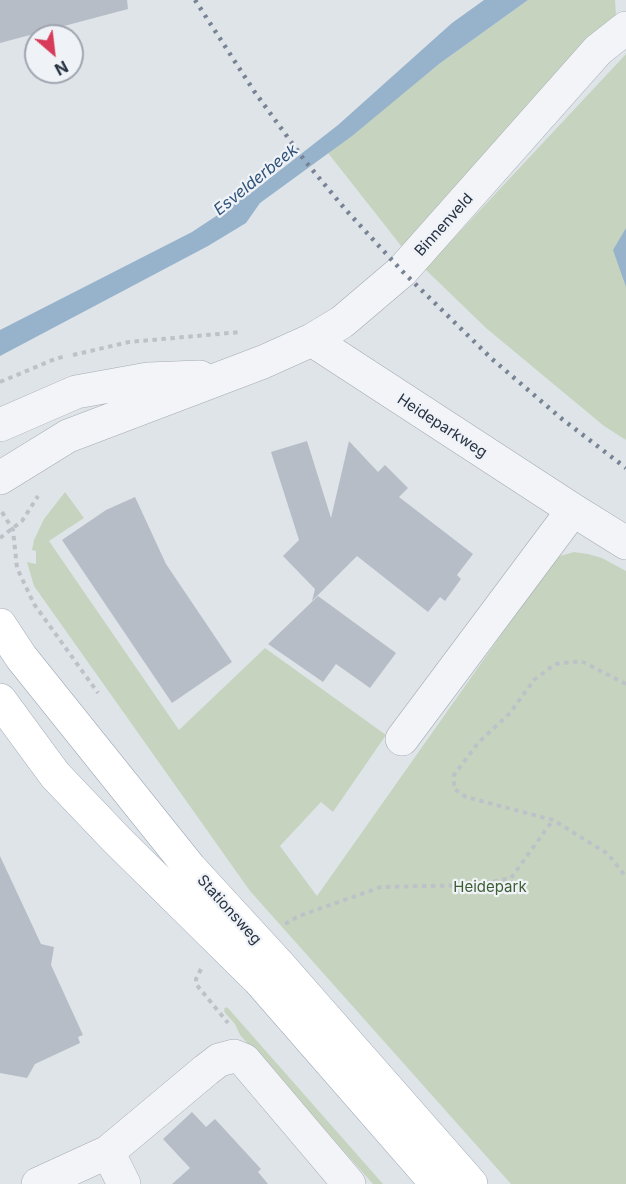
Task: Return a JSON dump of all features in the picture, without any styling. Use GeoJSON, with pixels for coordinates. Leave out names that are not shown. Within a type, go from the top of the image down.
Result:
{"type":"FeatureCollection","features":[{"type":"Feature","properties":{"kind":"main road","name":"Stationsweg"},"geometry":{"type":"LineString","coordinates":[[0,625],[21,657],[190,868],[279,965],[471,1184]]}},
{"type":"Feature","properties":{"kind":"main road","name":"Stationsweg"},"geometry":{"type":"LineString","coordinates":[[0,700],[55,775],[117,840],[259,980],[438,1184]]}},
{"type":"Feature","properties":{"kind":"street","name":"Binnenveld"},"geometry":{"type":"LineString","coordinates":[[0,478],[68,436],[228,376],[312,340],[359,310],[402,272],[598,50],[626,28]]}},
{"type":"Feature","properties":{"kind":"street","name":"Heideparkweg"},"geometry":{"type":"LineString","coordinates":[[312,340],[626,543]]}},
{"type":"Feature","properties":{"kind":"street","name":"Binnenveld"},"geometry":{"type":"LineString","coordinates":[[0,425],[76,392],[148,379],[228,376]]}},
{"type":"Feature","properties":{"kind":"street"},"geometry":{"type":"LineString","coordinates":[[402,739],[573,510]]}},
{"type":"Feature","properties":{"kind":"street"},"geometry":{"type":"LineString","coordinates":[[38,1184],[108,1152],[219,1060],[234,1056],[244,1060],[349,1184]]}},
{"type":"Feature","properties":{"kind":"street"},"geometry":{"type":"LineString","coordinates":[[108,1152],[124,1184]]}},
{"type":"Feature","properties":{"kind":"path"},"geometry":{"type":"LineString","coordinates":[[0,509],[13,530],[0,538]]}},
{"type":"Feature","properties":{"kind":"path"},"geometry":{"type":"LineString","coordinates":[[626,684],[581,660],[555,664],[534,680],[510,712],[478,743],[454,775],[454,789],[466,797],[553,820],[608,854],[626,877]]}},
{"type":"Feature","properties":{"kind":"path"},"geometry":{"type":"LineString","coordinates":[[282,926],[299,916],[381,887],[476,885],[511,878],[553,820]]}},
{"type":"Feature","properties":{"kind":"path"},"geometry":{"type":"LineString","coordinates":[[205,963],[196,979],[196,984],[199,991],[230,1026],[234,1036],[234,1056]]}},
{"type":"Feature","properties":{"kind":"green space"},"geometry":{"type":"Polygon","coordinates":[[[528,0],[615,0],[616,15],[402,247],[328,153],[439,64],[528,0]]]}},
{"type":"Feature","properties":{"kind":"green space"},"geometry":{"type":"Polygon","coordinates":[[[626,54],[626,440],[604,426],[486,328],[425,269],[626,54]]]}},
{"type":"Feature","properties":{"kind":"green space","name":"Heidepark"},"geometry":{"type":"Polygon","coordinates":[[[65,492],[84,518],[49,541],[179,730],[265,648],[386,735],[333,812],[321,802],[280,846],[317,896],[556,557],[574,552],[588,554],[602,558],[626,571],[626,1184],[511,1184],[250,891],[34,586],[27,562],[36,564],[36,551],[32,550],[34,540],[44,519],[65,492]]]}},
{"type":"Feature","properties":{"kind":"green space"},"geometry":{"type":"Polygon","coordinates":[[[226,1007],[383,1184],[373,1184],[240,1035],[235,1024],[225,1013],[226,1007]]]}},
{"type":"Feature","properties":{"kind":"water"},"geometry":{"type":"Polygon","coordinates":[[[484,0],[528,0],[439,64],[352,136],[260,203],[246,223],[208,246],[0,356],[0,330],[192,232],[251,193],[338,125],[452,23],[484,0]]]}},
{"type":"Feature","properties":{"kind":"water"},"geometry":{"type":"Polygon","coordinates":[[[626,228],[626,287],[613,250],[626,228]]]}},
{"type":"Feature","properties":{"kind":"building"},"geometry":{"type":"Polygon","coordinates":[[[0,0],[127,0],[128,9],[72,24],[24,24],[24,37],[0,43],[0,0]]]}},
{"type":"Feature","properties":{"kind":"building"},"geometry":{"type":"Polygon","coordinates":[[[307,441],[331,518],[349,441],[378,472],[385,465],[408,488],[399,497],[473,554],[457,575],[461,579],[445,601],[440,597],[428,612],[357,556],[312,601],[315,589],[283,556],[299,540],[271,452],[307,441]]]}},
{"type":"Feature","properties":{"kind":"building"},"geometry":{"type":"Polygon","coordinates":[[[135,497],[166,564],[232,662],[172,703],[62,540],[106,510],[135,497]]]}},
{"type":"Feature","properties":{"kind":"building"},"geometry":{"type":"Polygon","coordinates":[[[318,596],[396,653],[370,688],[336,664],[323,682],[268,644],[318,596]]]}},
{"type":"Feature","properties":{"kind":"building"},"geometry":{"type":"Polygon","coordinates":[[[0,856],[41,944],[54,947],[51,965],[83,1035],[78,1037],[80,1043],[35,1064],[27,1078],[0,1073],[0,856]]]}},
{"type":"Feature","properties":{"kind":"building"},"geometry":{"type":"Polygon","coordinates":[[[192,1112],[206,1127],[215,1119],[261,1169],[258,1172],[268,1184],[172,1184],[190,1168],[163,1139],[192,1112]]]}},
{"type":"Feature","properties":{"kind":"railway"},"geometry":{"type":"LineString","coordinates":[[195,0],[254,91],[305,161],[402,271],[492,359],[562,419],[626,468]]}},
{"type":"Feature","properties":{"kind":"water label","name":"Esvelderbeek"},"geometry":{"type":"Point","coordinates":[256,180]}}]}
